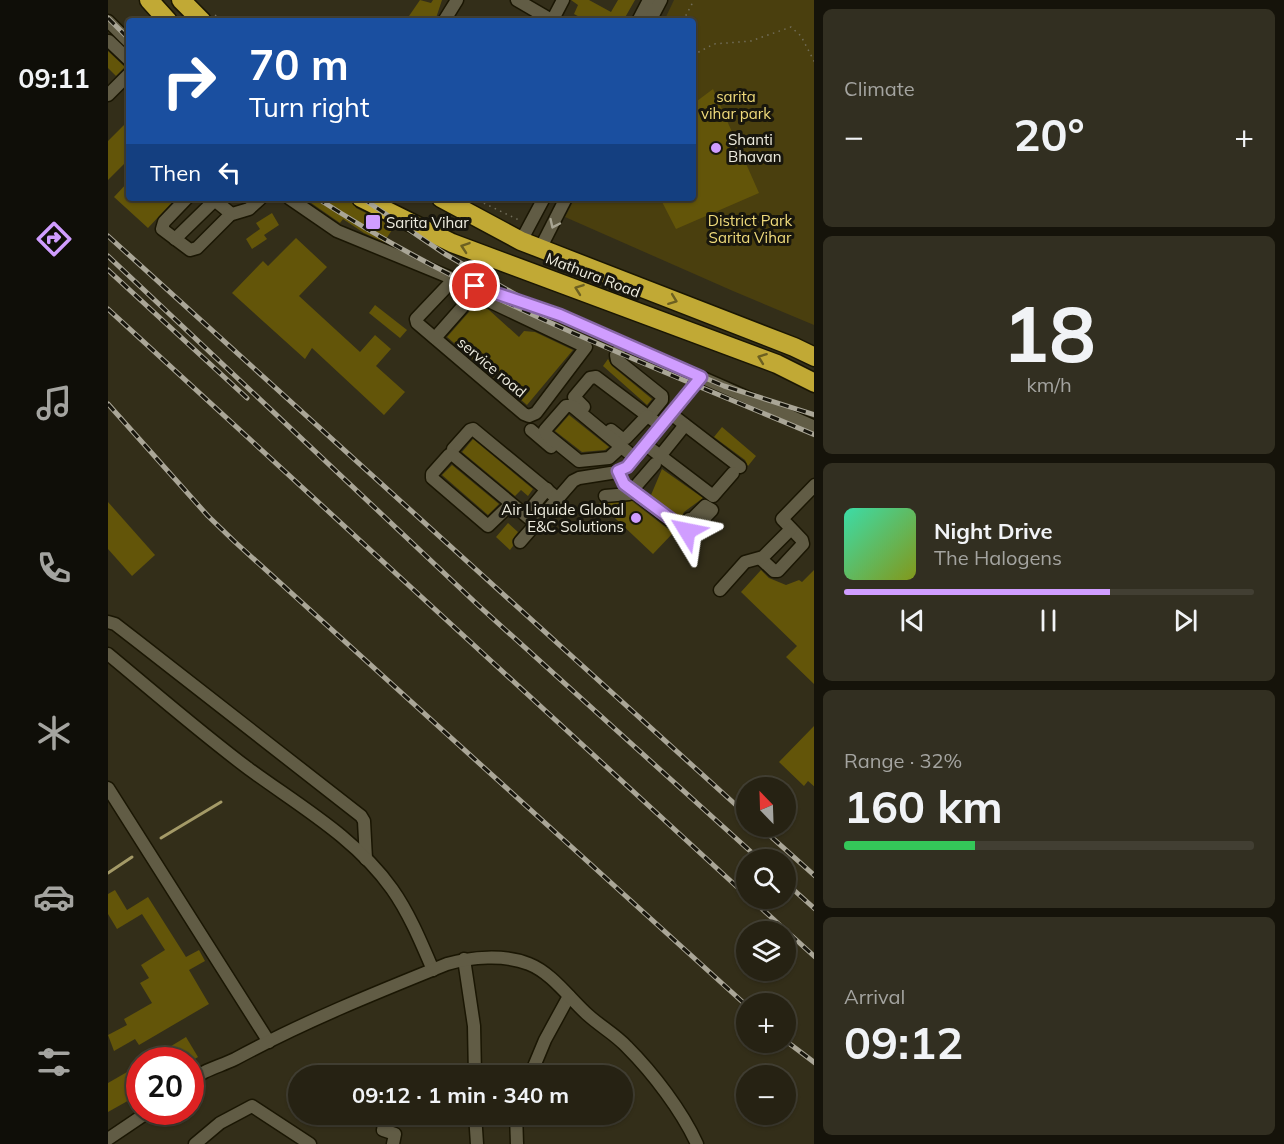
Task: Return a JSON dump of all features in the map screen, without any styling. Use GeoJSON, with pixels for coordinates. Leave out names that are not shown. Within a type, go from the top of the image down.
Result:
{"type":"FeatureCollection","features":[{"type":"Feature","properties":{"kind":"highway"},"geometry":{"type":"LineString","coordinates":[[149,0],[165,18]]}},
{"type":"Feature","properties":{"kind":"highway"},"geometry":{"type":"LineString","coordinates":[[181,0],[199,18]]}},
{"type":"Feature","properties":{"kind":"highway","name":"Mathura Road"},"geometry":{"type":"LineString","coordinates":[[367,201],[452,243],[777,364],[814,383]]}},
{"type":"Feature","properties":{"kind":"highway","name":"Mathura Road"},"geometry":{"type":"LineString","coordinates":[[447,201],[521,241],[794,347],[814,357]]}},
{"type":"Feature","properties":{"kind":"street"},"geometry":{"type":"LineString","coordinates":[[446,18],[457,0]]}},
{"type":"Feature","properties":{"kind":"street"},"geometry":{"type":"LineString","coordinates":[[517,0],[547,18]]}},
{"type":"Feature","properties":{"kind":"street"},"geometry":{"type":"LineString","coordinates":[[554,18],[563,0]]}},
{"type":"Feature","properties":{"kind":"street"},"geometry":{"type":"LineString","coordinates":[[640,18],[649,0]]}},
{"type":"Feature","properties":{"kind":"street"},"geometry":{"type":"LineString","coordinates":[[652,18],[661,0]]}},
{"type":"Feature","properties":{"kind":"street"},"geometry":{"type":"LineString","coordinates":[[110,31],[126,40]]}},
{"type":"Feature","properties":{"kind":"street"},"geometry":{"type":"LineString","coordinates":[[110,31],[126,55]]}},
{"type":"Feature","properties":{"kind":"street"},"geometry":{"type":"LineString","coordinates":[[108,95],[126,77]]}},
{"type":"Feature","properties":{"kind":"street"},"geometry":{"type":"LineString","coordinates":[[184,201],[163,225],[164,231],[187,249],[194,249],[228,219],[229,215],[249,209],[258,201]]}},
{"type":"Feature","properties":{"kind":"street"},"geometry":{"type":"LineString","coordinates":[[175,239],[211,201]]}},
{"type":"Feature","properties":{"kind":"street"},"geometry":{"type":"LineString","coordinates":[[215,201],[229,215]]}},
{"type":"Feature","properties":{"kind":"street"},"geometry":{"type":"LineString","coordinates":[[293,201],[337,231],[453,281],[560,315],[814,427]]}},
{"type":"Feature","properties":{"kind":"street"},"geometry":{"type":"LineString","coordinates":[[521,241],[542,201]]}},
{"type":"Feature","properties":{"kind":"street"},"geometry":{"type":"LineString","coordinates":[[540,249],[564,201]]}},
{"type":"Feature","properties":{"kind":"street"},"geometry":{"type":"LineString","coordinates":[[453,281],[469,293],[586,347],[597,332]]}},
{"type":"Feature","properties":{"kind":"street"},"geometry":{"type":"LineString","coordinates":[[453,281],[416,319],[417,323],[433,336],[469,293]]}},
{"type":"Feature","properties":{"kind":"street","name":"service road"},"geometry":{"type":"LineString","coordinates":[[433,336],[529,416],[536,413],[586,347]]}},
{"type":"Feature","properties":{"kind":"street"},"geometry":{"type":"LineString","coordinates":[[623,343],[616,358],[662,396],[662,400],[650,413],[629,436],[621,438],[574,397],[590,378],[596,377],[650,413],[661,426]]}},
{"type":"Feature","properties":{"kind":"street"},"geometry":{"type":"LineString","coordinates":[[520,542],[573,481],[627,467],[701,377]]}},
{"type":"Feature","properties":{"kind":"street"},"geometry":{"type":"LineString","coordinates":[[621,447],[609,458],[579,461],[547,435],[546,430],[566,406],[570,405],[621,447],[634,458]]}},
{"type":"Feature","properties":{"kind":"street"},"geometry":{"type":"LineString","coordinates":[[646,444],[658,460],[713,496],[736,470],[671,414]]}},
{"type":"Feature","properties":{"kind":"street"},"geometry":{"type":"LineString","coordinates":[[605,496],[625,495],[632,491],[685,425]]}},
{"type":"Feature","properties":{"kind":"street"},"geometry":{"type":"LineString","coordinates":[[453,449],[470,430],[474,429],[558,499]]}},
{"type":"Feature","properties":{"kind":"street"},"geometry":{"type":"LineString","coordinates":[[531,430],[587,476]]}},
{"type":"Feature","properties":{"kind":"street"},"geometry":{"type":"LineString","coordinates":[[511,504],[488,526],[432,478],[432,474],[449,455],[453,455],[537,523]]}},
{"type":"Feature","properties":{"kind":"street"},"geometry":{"type":"LineString","coordinates":[[464,458],[537,523]]}},
{"type":"Feature","properties":{"kind":"street"},"geometry":{"type":"LineString","coordinates":[[618,471],[622,482],[684,531],[694,529],[712,510],[705,506],[692,519],[689,519]]}},
{"type":"Feature","properties":{"kind":"street"},"geometry":{"type":"LineString","coordinates":[[720,590],[745,562],[752,559],[761,559],[774,571],[778,571],[803,542],[783,521],[783,516],[814,485]]}},
{"type":"Feature","properties":{"kind":"street"},"geometry":{"type":"LineString","coordinates":[[527,513],[547,489]]}},
{"type":"Feature","properties":{"kind":"street"},"geometry":{"type":"LineString","coordinates":[[761,559],[791,528]]}},
{"type":"Feature","properties":{"kind":"street"},"geometry":{"type":"LineString","coordinates":[[108,622],[115,624],[361,816],[364,821],[366,859]]}},
{"type":"Feature","properties":{"kind":"street"},"geometry":{"type":"LineString","coordinates":[[108,654],[208,736],[323,823],[366,859],[392,889],[418,934],[433,970]]}},
{"type":"Feature","properties":{"kind":"street"},"geometry":{"type":"LineString","coordinates":[[108,788],[269,1042]]}},
{"type":"Feature","properties":{"kind":"street"},"geometry":{"type":"LineString","coordinates":[[204,1071],[228,1062],[325,1015],[433,970],[464,959],[492,958],[528,964],[540,970],[588,1015],[627,1046],[677,1108],[697,1144]]}},
{"type":"Feature","properties":{"kind":"street"},"geometry":{"type":"LineString","coordinates":[[464,959],[474,1026],[475,1065]]}},
{"type":"Feature","properties":{"kind":"street"},"geometry":{"type":"LineString","coordinates":[[535,1065],[569,996]]}},
{"type":"Feature","properties":{"kind":"street"},"geometry":{"type":"LineString","coordinates":[[195,1144],[220,1123],[252,1106],[310,1144]]}},
{"type":"Feature","properties":{"kind":"street"},"geometry":{"type":"LineString","coordinates":[[109,1141],[131,1125]]}},
{"type":"Feature","properties":{"kind":"street"},"geometry":{"type":"LineString","coordinates":[[384,1125],[383,1130],[395,1134],[393,1144]]}},
{"type":"Feature","properties":{"kind":"street"},"geometry":{"type":"LineString","coordinates":[[476,1125],[477,1144]]}},
{"type":"Feature","properties":{"kind":"street"},"geometry":{"type":"LineString","coordinates":[[516,1125],[517,1144]]}},
{"type":"Feature","properties":{"kind":"path"},"geometry":{"type":"LineString","coordinates":[[685,18],[694,0]]}},
{"type":"Feature","properties":{"kind":"path"},"geometry":{"type":"LineString","coordinates":[[696,53],[714,44],[751,41],[790,27],[801,36],[814,63]]}},
{"type":"Feature","properties":{"kind":"path"},"geometry":{"type":"LineString","coordinates":[[479,201],[522,221]]}},
{"type":"Feature","properties":{"kind":"green space","name":"District Park Sarita Vihar"},"geometry":{"type":"Polygon","coordinates":[[[674,0],[814,0],[814,325],[565,217],[573,201],[696,201],[696,18],[665,18],[674,0]]]}},
{"type":"Feature","properties":{"kind":"building"},"geometry":{"type":"Polygon","coordinates":[[[420,0],[431,3],[433,0],[442,0],[436,18],[409,16],[420,0]]]}},
{"type":"Feature","properties":{"kind":"building"},"geometry":{"type":"Polygon","coordinates":[[[571,0],[589,0],[611,12],[618,0],[635,0],[625,18],[581,18],[574,14],[578,5],[571,0]]]}},
{"type":"Feature","properties":{"kind":"building"},"geometry":{"type":"Polygon","coordinates":[[[108,51],[125,67],[116,76],[108,68],[108,51]]]}},
{"type":"Feature","properties":{"kind":"building","name":"Shanti Bhavan"},"geometry":{"type":"Polygon","coordinates":[[[713,89],[759,193],[676,229],[662,201],[696,201],[696,102],[713,89]]]}},
{"type":"Feature","properties":{"kind":"building"},"geometry":{"type":"Polygon","coordinates":[[[126,123],[126,162],[108,180],[108,141],[126,123]]]}},
{"type":"Feature","properties":{"kind":"building"},"geometry":{"type":"Polygon","coordinates":[[[126,184],[126,201],[173,201],[148,228],[114,197],[126,184]]]}},
{"type":"Feature","properties":{"kind":"building"},"geometry":{"type":"Polygon","coordinates":[[[308,201],[352,201],[356,208],[394,227],[384,242],[364,233],[343,219],[340,223],[308,201]]]}},
{"type":"Feature","properties":{"kind":"building"},"geometry":{"type":"Polygon","coordinates":[[[272,213],[279,225],[264,235],[267,239],[252,249],[246,239],[260,229],[256,223],[272,213]]]}},
{"type":"Feature","properties":{"kind":"building"},"geometry":{"type":"Polygon","coordinates":[[[296,238],[327,267],[299,296],[360,352],[375,335],[391,349],[376,366],[405,392],[384,415],[312,348],[305,359],[232,293],[263,261],[268,266],[296,238]]]}},
{"type":"Feature","properties":{"kind":"building"},"geometry":{"type":"Polygon","coordinates":[[[476,304],[489,310],[519,337],[524,331],[535,332],[573,350],[527,405],[447,337],[476,304]]]}},
{"type":"Feature","properties":{"kind":"building"},"geometry":{"type":"Polygon","coordinates":[[[375,305],[407,330],[400,338],[369,313],[375,305]]]}},
{"type":"Feature","properties":{"kind":"building"},"geometry":{"type":"Polygon","coordinates":[[[608,359],[612,366],[652,399],[647,405],[603,366],[608,359]]]}},
{"type":"Feature","properties":{"kind":"building"},"geometry":{"type":"Polygon","coordinates":[[[569,415],[609,447],[605,450],[582,452],[555,431],[569,415]]]}},
{"type":"Feature","properties":{"kind":"building"},"geometry":{"type":"Polygon","coordinates":[[[722,427],[756,456],[748,466],[745,460],[714,437],[722,427]]]}},
{"type":"Feature","properties":{"kind":"building"},"geometry":{"type":"Polygon","coordinates":[[[473,439],[533,489],[528,496],[521,490],[515,496],[462,452],[473,439]]]}},
{"type":"Feature","properties":{"kind":"building"},"geometry":{"type":"Polygon","coordinates":[[[452,465],[499,504],[488,515],[442,475],[452,465]]]}},
{"type":"Feature","properties":{"kind":"building"},"geometry":{"type":"Polygon","coordinates":[[[662,469],[703,498],[684,512],[681,518],[651,495],[662,469]]]}},
{"type":"Feature","properties":{"kind":"building","name":"Air Liquide Global E&C Solutions"},"geometry":{"type":"Polygon","coordinates":[[[632,501],[673,533],[653,554],[599,503],[632,501]]]}},
{"type":"Feature","properties":{"kind":"building"},"geometry":{"type":"Polygon","coordinates":[[[108,502],[155,555],[132,576],[108,549],[108,502]]]}},
{"type":"Feature","properties":{"kind":"building"},"geometry":{"type":"Polygon","coordinates":[[[508,523],[518,532],[512,540],[513,546],[510,550],[496,537],[508,523]]]}},
{"type":"Feature","properties":{"kind":"building"},"geometry":{"type":"Polygon","coordinates":[[[761,570],[769,578],[786,585],[799,580],[802,582],[814,570],[814,684],[786,657],[797,646],[741,592],[761,570]]]}},
{"type":"Feature","properties":{"kind":"building"},"geometry":{"type":"Polygon","coordinates":[[[814,726],[814,786],[808,781],[804,786],[779,762],[814,726]]]}},
{"type":"Feature","properties":{"kind":"building"},"geometry":{"type":"Polygon","coordinates":[[[115,890],[127,910],[148,897],[186,957],[199,950],[205,961],[189,970],[209,1004],[139,1045],[135,1039],[114,1051],[108,1035],[127,1025],[124,1019],[152,1003],[140,983],[149,978],[141,965],[165,950],[142,914],[117,929],[108,914],[108,894],[115,890]]]}},
{"type":"Feature","properties":{"kind":"building"},"geometry":{"type":"Polygon","coordinates":[[[186,1037],[192,1047],[170,1047],[186,1037]]]}},
{"type":"Feature","properties":{"kind":"building"},"geometry":{"type":"Polygon","coordinates":[[[126,1073],[126,1102],[108,1112],[108,1083],[126,1073]]]}},
{"type":"Feature","properties":{"kind":"waterway"},"geometry":{"type":"LineString","coordinates":[[161,838],[221,802]]}},
{"type":"Feature","properties":{"kind":"waterway"},"geometry":{"type":"LineString","coordinates":[[108,873],[132,857]]}},
{"type":"Feature","properties":{"kind":"railway"},"geometry":{"type":"LineString","coordinates":[[108,18],[126,36]]}},
{"type":"Feature","properties":{"kind":"railway"},"geometry":{"type":"LineString","coordinates":[[322,201],[436,268],[498,298],[624,355],[814,435]]}},
{"type":"Feature","properties":{"kind":"railway"},"geometry":{"type":"LineString","coordinates":[[366,201],[445,254],[532,304],[724,386],[814,415]]}},
{"type":"Feature","properties":{"kind":"railway"},"geometry":{"type":"LineString","coordinates":[[108,236],[736,805]]}},
{"type":"Feature","properties":{"kind":"railway"},"geometry":{"type":"LineString","coordinates":[[108,256],[479,606],[748,849]]}},
{"type":"Feature","properties":{"kind":"railway"},"geometry":{"type":"LineString","coordinates":[[108,270],[247,398]]}},
{"type":"Feature","properties":{"kind":"railway"},"geometry":{"type":"LineString","coordinates":[[108,309],[736,886]]}},
{"type":"Feature","properties":{"kind":"railway"},"geometry":{"type":"LineString","coordinates":[[108,404],[208,516],[235,542],[736,996]]}},
{"type":"Feature","properties":{"kind":"railway"},"geometry":{"type":"LineString","coordinates":[[771,837],[814,875]]}},
{"type":"Feature","properties":{"kind":"railway"},"geometry":{"type":"LineString","coordinates":[[796,892],[814,908]]}},
{"type":"Feature","properties":{"kind":"railway"},"geometry":{"type":"LineString","coordinates":[[762,909],[814,956]]}},
{"type":"Feature","properties":{"kind":"railway"},"geometry":{"type":"LineString","coordinates":[[796,1049],[814,1062]]}},
{"type":"Feature","properties":{"kind":"place","name":"Shanti Bhavan"},"geometry":{"type":"Point","coordinates":[716,148]}},
{"type":"Feature","properties":{"kind":"place","name":"Sarita Vihar"},"geometry":{"type":"Point","coordinates":[373,222]}},
{"type":"Feature","properties":{"kind":"place","name":"Air Liquide Global E&C Solutions"},"geometry":{"type":"Point","coordinates":[636,518]}},
{"type":"Feature","properties":{"kind":"route"},"geometry":{"type":"LineString","coordinates":[[475,286],[560,315],[701,377],[627,467],[618,471],[624,484],[687,531]]}},
{"type":"Feature","properties":{"kind":"park label","name":"sarita vihar park"},"geometry":{"type":"Point","coordinates":[736,104]}}]}
